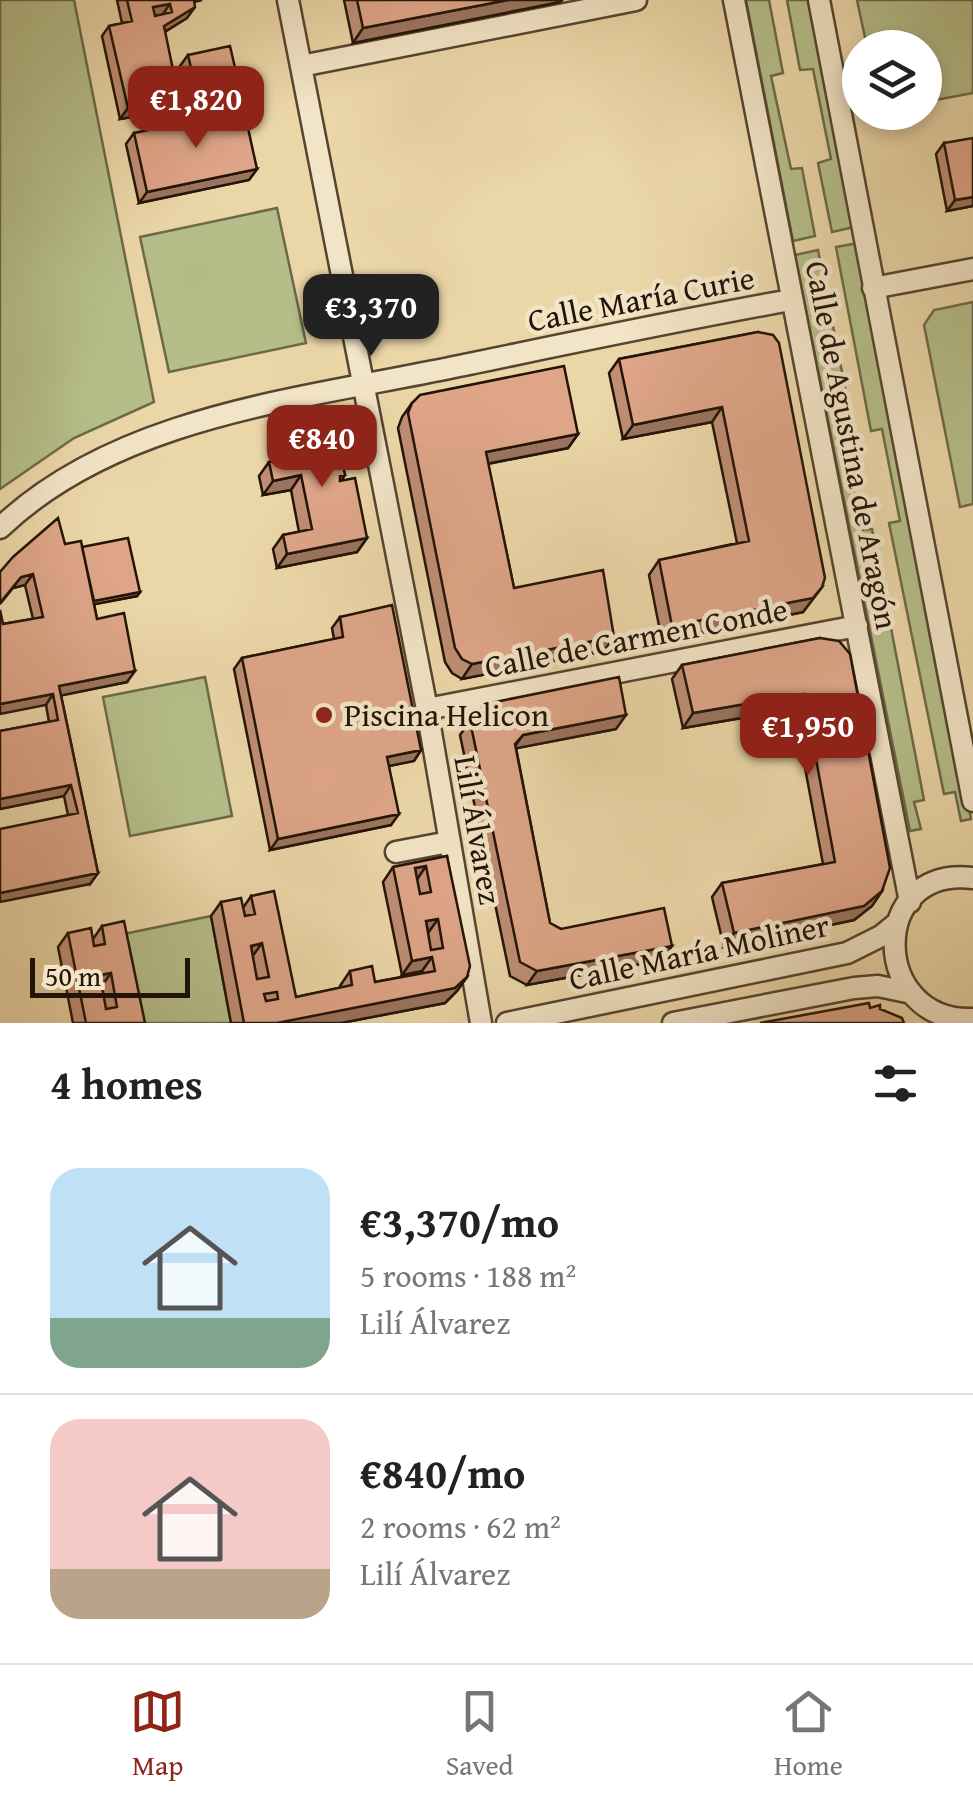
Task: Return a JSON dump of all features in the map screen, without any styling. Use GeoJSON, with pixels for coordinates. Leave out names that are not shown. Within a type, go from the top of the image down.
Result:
{"type":"FeatureCollection","features":[{"type":"Feature","properties":{"kind":"street","name":"Lilí Álvarez"},"geometry":{"type":"LineString","coordinates":[[288,0],[427,709],[481,1023]]}},
{"type":"Feature","properties":{"kind":"street"},"geometry":{"type":"LineString","coordinates":[[301,66],[636,0]]}},
{"type":"Feature","properties":{"kind":"street","name":"Calle de Agustina de Aragón"},"geometry":{"type":"LineString","coordinates":[[734,0],[910,902]]}},
{"type":"Feature","properties":{"kind":"street","name":"Calle de Agustina de Aragón"},"geometry":{"type":"LineString","coordinates":[[819,0],[973,801]]}},
{"type":"Feature","properties":{"kind":"street"},"geometry":{"type":"LineString","coordinates":[[872,288],[973,269]]}},
{"type":"Feature","properties":{"kind":"street","name":"Calle María Curie"},"geometry":{"type":"LineString","coordinates":[[0,528],[29,500],[87,466],[188,423],[790,300]]}},
{"type":"Feature","properties":{"kind":"street","name":"Calle de Carmen Conde"},"geometry":{"type":"LineString","coordinates":[[427,709],[858,626]]}},
{"type":"Feature","properties":{"kind":"street"},"geometry":{"type":"LineString","coordinates":[[396,852],[450,842]]}},
{"type":"Feature","properties":{"kind":"street"},"geometry":{"type":"LineString","coordinates":[[917,1007],[896,971],[892,947],[897,923],[910,902],[925,889],[944,880],[973,878]]}},
{"type":"Feature","properties":{"kind":"street","name":"Calle María Moliner"},"geometry":{"type":"LineString","coordinates":[[507,1023],[847,952],[881,936],[897,923]]}},
{"type":"Feature","properties":{"kind":"street","name":"Calle María Moliner"},"geometry":{"type":"LineString","coordinates":[[673,1023],[878,986],[939,1016],[973,1019]]}},
{"type":"Feature","properties":{"kind":"green space"},"geometry":{"type":"Polygon","coordinates":[[[0,0],[74,0],[154,402],[74,438],[0,489],[0,0]]]}},
{"type":"Feature","properties":{"kind":"green space"},"geometry":{"type":"Polygon","coordinates":[[[746,0],[769,0],[783,73],[771,76],[791,169],[802,168],[815,236],[793,241],[746,0]]]}},
{"type":"Feature","properties":{"kind":"green space"},"geometry":{"type":"Polygon","coordinates":[[[787,0],[810,0],[854,227],[832,232],[818,163],[831,159],[813,69],[800,70],[787,0]]]}},
{"type":"Feature","properties":{"kind":"green space"},"geometry":{"type":"Polygon","coordinates":[[[857,0],[973,0],[973,93],[942,99],[942,30],[863,30],[857,0]]]}},
{"type":"Feature","properties":{"kind":"green space"},"geometry":{"type":"Polygon","coordinates":[[[277,208],[306,343],[169,372],[140,237],[277,208]]]}},
{"type":"Feature","properties":{"kind":"green space"},"geometry":{"type":"Polygon","coordinates":[[[858,243],[971,819],[961,821],[955,792],[944,794],[889,523],[900,521],[882,429],[871,431],[836,247],[858,243]]]}},
{"type":"Feature","properties":{"kind":"green space"},"geometry":{"type":"Polygon","coordinates":[[[818,250],[854,433],[842,436],[862,530],[872,529],[924,800],[914,802],[921,829],[910,831],[795,255],[818,250]]]}},
{"type":"Feature","properties":{"kind":"green space"},"geometry":{"type":"Polygon","coordinates":[[[973,302],[973,504],[960,507],[924,325],[934,310],[973,302]]]}},
{"type":"Feature","properties":{"kind":"green space"},"geometry":{"type":"Polygon","coordinates":[[[205,677],[232,816],[130,836],[103,697],[205,677]]]}},
{"type":"Feature","properties":{"kind":"green space"},"geometry":{"type":"Polygon","coordinates":[[[211,916],[231,1023],[132,1023],[114,936],[211,916]]]}},
{"type":"Feature","properties":{"kind":"building"},"geometry":{"type":"Polygon","coordinates":[[[127,0],[194,0],[195,7],[164,26],[179,99],[128,108],[109,26],[132,21],[127,0]],[[170,4],[153,7],[155,16],[172,12],[170,4]]]}},
{"type":"Feature","properties":{"kind":"building"},"geometry":{"type":"Polygon","coordinates":[[[357,0],[508,0],[363,28],[357,0]]]}},
{"type":"Feature","properties":{"kind":"building"},"geometry":{"type":"Polygon","coordinates":[[[230,46],[239,85],[197,94],[188,55],[230,46]]]}},
{"type":"Feature","properties":{"kind":"building"},"geometry":{"type":"Polygon","coordinates":[[[244,110],[257,169],[147,192],[134,133],[244,110]]]}},
{"type":"Feature","properties":{"kind":"building"},"geometry":{"type":"Polygon","coordinates":[[[973,138],[973,197],[955,200],[944,143],[973,138]]]}},
{"type":"Feature","properties":{"kind":"building"},"geometry":{"type":"Polygon","coordinates":[[[758,332],[773,335],[779,343],[825,578],[813,598],[672,626],[659,560],[749,541],[722,407],[633,425],[619,359],[758,332]]]}},
{"type":"Feature","properties":{"kind":"building"},"geometry":{"type":"Polygon","coordinates":[[[564,366],[578,434],[486,452],[514,588],[603,570],[614,637],[472,664],[462,659],[455,648],[408,413],[420,395],[564,366]]]}},
{"type":"Feature","properties":{"kind":"building"},"geometry":{"type":"Polygon","coordinates":[[[335,422],[345,475],[340,476],[340,481],[355,478],[367,538],[287,554],[283,535],[312,529],[301,475],[273,481],[269,462],[294,457],[289,431],[335,422]]]}},
{"type":"Feature","properties":{"kind":"building"},"geometry":{"type":"Polygon","coordinates":[[[58,518],[65,544],[81,541],[97,619],[124,613],[135,671],[59,686],[98,873],[0,893],[0,829],[78,813],[71,785],[0,799],[0,731],[58,720],[53,694],[0,704],[0,610],[3,624],[43,617],[33,574],[21,577],[0,603],[0,572],[58,518]]]}},
{"type":"Feature","properties":{"kind":"building"},"geometry":{"type":"Polygon","coordinates":[[[128,538],[140,592],[94,601],[82,547],[128,538]]]}},
{"type":"Feature","properties":{"kind":"building","name":"Piscina Helicon"},"geometry":{"type":"Polygon","coordinates":[[[392,605],[421,750],[387,757],[399,814],[278,839],[242,658],[343,637],[340,617],[392,605]]]}},
{"type":"Feature","properties":{"kind":"building"},"geometry":{"type":"Polygon","coordinates":[[[820,638],[839,641],[850,654],[890,868],[882,891],[864,906],[734,933],[722,883],[835,862],[804,694],[693,713],[682,665],[820,638]]]}},
{"type":"Feature","properties":{"kind":"building"},"geometry":{"type":"Polygon","coordinates":[[[619,677],[626,715],[523,735],[515,744],[550,923],[561,929],[664,908],[672,946],[537,971],[520,962],[470,721],[485,704],[619,677]]]}},
{"type":"Feature","properties":{"kind":"building"},"geometry":{"type":"Polygon","coordinates":[[[447,856],[470,966],[467,977],[455,988],[277,1023],[244,1023],[221,902],[241,898],[245,916],[255,914],[251,896],[274,891],[296,997],[352,985],[350,971],[372,966],[375,982],[435,971],[432,957],[412,961],[393,867],[447,856]],[[426,866],[415,868],[420,894],[431,892],[426,866]],[[438,919],[426,921],[431,950],[443,948],[438,919]],[[262,943],[251,946],[257,979],[269,977],[262,943]],[[277,992],[264,994],[266,1001],[278,999],[277,992]]]}},
{"type":"Feature","properties":{"kind":"building"},"geometry":{"type":"Polygon","coordinates":[[[124,921],[145,1023],[86,1023],[68,933],[91,928],[94,946],[105,944],[102,926],[124,921]],[[111,973],[100,975],[106,1009],[117,1007],[111,973]]]}},
{"type":"Feature","properties":{"kind":"building"},"geometry":{"type":"Polygon","coordinates":[[[869,1003],[870,1008],[880,1005],[880,1009],[902,1018],[904,1023],[760,1023],[869,1003]]]}},
{"type":"Feature","properties":{"kind":"place","name":"Piscina Helicon"},"geometry":{"type":"Point","coordinates":[324,715]}}]}
